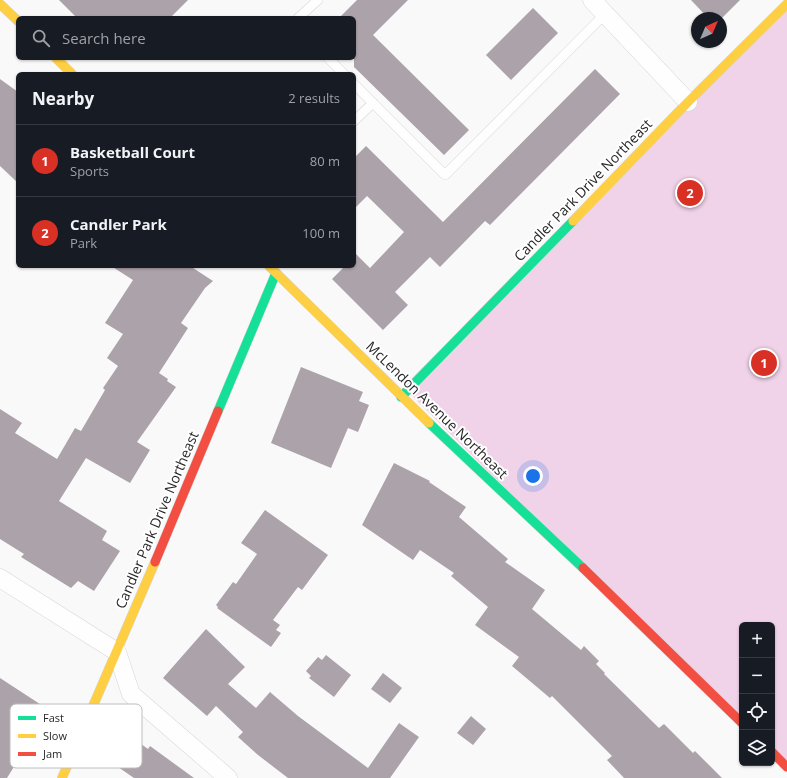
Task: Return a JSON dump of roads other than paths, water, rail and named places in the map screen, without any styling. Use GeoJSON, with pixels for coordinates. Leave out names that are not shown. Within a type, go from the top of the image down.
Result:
{"type":"FeatureCollection","features":[{"type":"Feature","properties":{"kind":"street"},"geometry":{"type":"LineString","coordinates":[[592,0],[688,102]]}},
{"type":"Feature","properties":{"kind":"street"},"geometry":{"type":"LineString","coordinates":[[0,4],[16,19]]}},
{"type":"Feature","properties":{"kind":"street","name":"Candler Park Drive Northeast"},"geometry":{"type":"LineString","coordinates":[[401,397],[688,102],[787,4]]}},
{"type":"Feature","properties":{"kind":"street"},"geometry":{"type":"LineString","coordinates":[[58,60],[70,72]]}},
{"type":"Feature","properties":{"kind":"street","name":"Candler Park Drive Northeast"},"geometry":{"type":"LineString","coordinates":[[94,704],[117,652],[272,269]]}},
{"type":"Feature","properties":{"kind":"street","name":"McLendon Avenue Northeast"},"geometry":{"type":"LineString","coordinates":[[272,269],[401,397],[598,583],[739,720]]}},
{"type":"Feature","properties":{"kind":"street"},"geometry":{"type":"LineString","coordinates":[[0,578],[117,652],[131,694],[228,778]]}},
{"type":"Feature","properties":{"kind":"street"},"geometry":{"type":"LineString","coordinates":[[775,755],[787,767]]}},
{"type":"Feature","properties":{"kind":"street","name":"Candler Park Drive Northeast"},"geometry":{"type":"LineString","coordinates":[[62,778],[66,768]]}},
{"type":"Feature","properties":{"kind":"lane"},"geometry":{"type":"LineString","coordinates":[[300,16],[318,0]]}},
{"type":"Feature","properties":{"kind":"lane"},"geometry":{"type":"LineString","coordinates":[[356,86],[445,175],[605,14]]}},
{"type":"Feature","properties":{"kind":"lane"},"geometry":{"type":"LineString","coordinates":[[330,60],[342,72]]}},
{"type":"Feature","properties":{"kind":"lane"},"geometry":{"type":"LineString","coordinates":[[356,119],[373,103]]}},
{"type":"Feature","properties":{"kind":"place","name":"Candler Park"},"geometry":{"type":"Point","coordinates":[690,193]}},
{"type":"Feature","properties":{"kind":"place","name":"Basketball Court"},"geometry":{"type":"Point","coordinates":[764,363]}}]}
